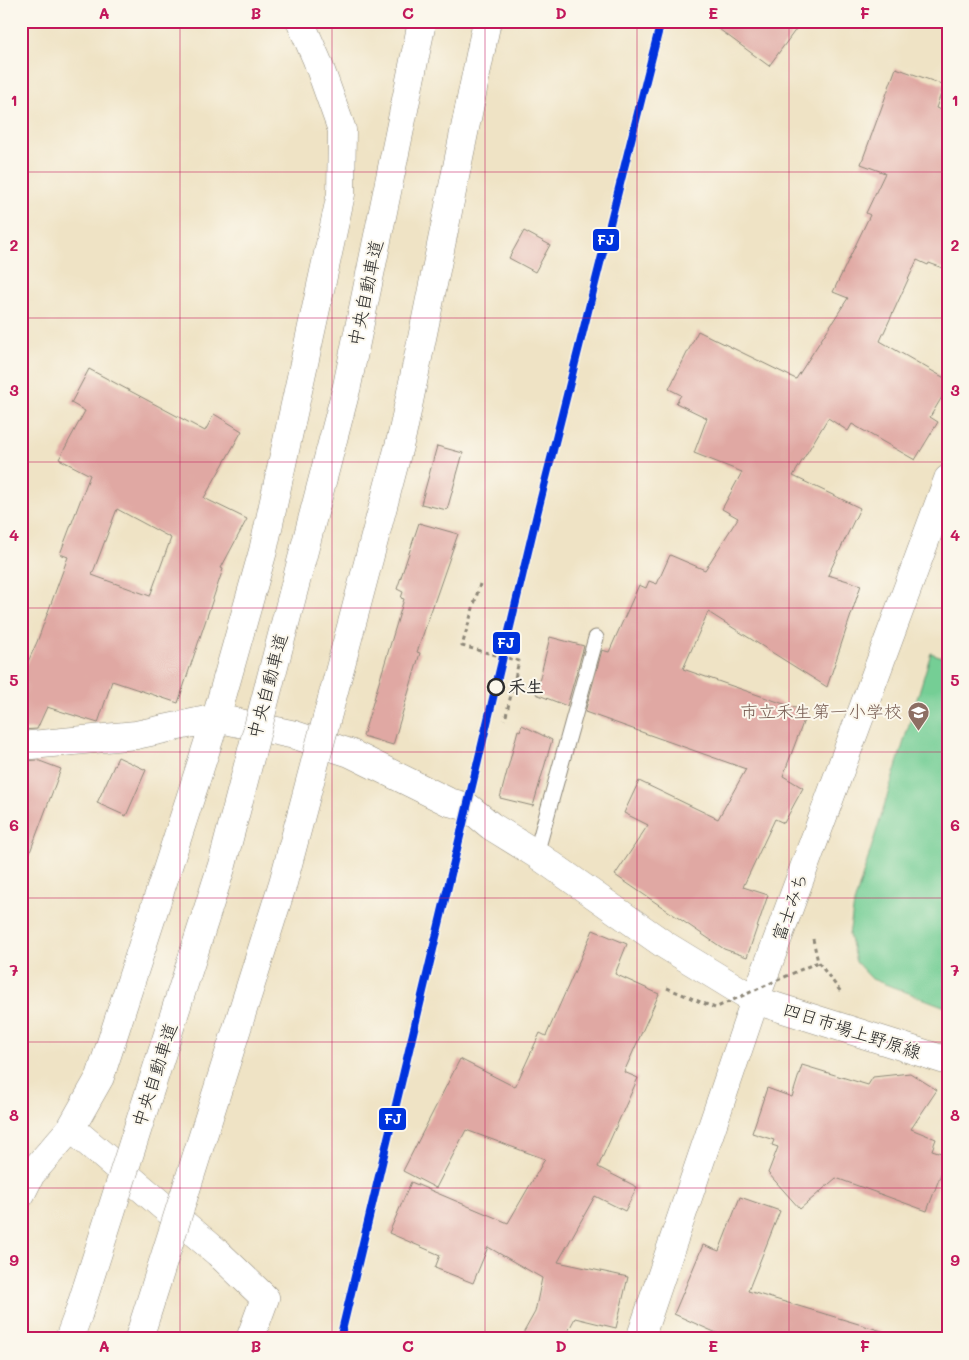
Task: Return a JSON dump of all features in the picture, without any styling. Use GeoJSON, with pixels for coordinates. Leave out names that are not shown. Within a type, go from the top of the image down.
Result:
{"type":"FeatureCollection","features":[{"type":"Feature","properties":{"kind":"main road"},"geometry":{"type":"LineString","coordinates":[[21,1194],[31,1174],[71,1128],[100,1077],[216,718],[263,551],[341,194],[342,130],[317,60],[300,21]]}},
{"type":"Feature","properties":{"kind":"main road","name":"中央自動車道"},"geometry":{"type":"LineString","coordinates":[[73,1327],[222,865],[347,386],[421,24]]}},
{"type":"Feature","properties":{"kind":"main road"},"geometry":{"type":"LineString","coordinates":[[139,1338],[283,883],[403,431],[484,33]]}},
{"type":"Feature","properties":{"kind":"main road","name":"富士みち"},"geometry":{"type":"LineString","coordinates":[[640,1339],[756,1000],[948,479]]}},
{"type":"Feature","properties":{"kind":"main road"},"geometry":{"type":"LineString","coordinates":[[21,746],[136,735],[216,718]]}},
{"type":"Feature","properties":{"kind":"main road","name":"四日市場上野原線"},"geometry":{"type":"LineString","coordinates":[[216,718],[295,735],[350,753],[449,802],[468,807],[490,826],[536,854],[665,944],[756,1000],[948,1062]]}},
{"type":"Feature","properties":{"kind":"main road"},"geometry":{"type":"LineString","coordinates":[[71,1128],[218,1253],[265,1298],[250,1339]]}},
{"type":"Feature","properties":{"kind":"lane"},"geometry":{"type":"LineString","coordinates":[[536,854],[596,638]]}},
{"type":"Feature","properties":{"kind":"path"},"geometry":{"type":"LineString","coordinates":[[480,584],[462,646],[520,661],[505,720]]}},
{"type":"Feature","properties":{"kind":"path"},"geometry":{"type":"LineString","coordinates":[[812,932],[818,962],[840,992],[848,995]]}},
{"type":"Feature","properties":{"kind":"path"},"geometry":{"type":"LineString","coordinates":[[667,988],[715,1008],[818,962]]}},
{"type":"Feature","properties":{"kind":"green space","name":"市立禾生第一小学校"},"geometry":{"type":"Polygon","coordinates":[[[931,653],[948,659],[948,1008],[872,979],[856,962],[849,935],[854,904],[931,653]]]}},
{"type":"Feature","properties":{"kind":"building"},"geometry":{"type":"Polygon","coordinates":[[[708,21],[802,21],[769,66],[708,21]]]}},
{"type":"Feature","properties":{"kind":"building"},"geometry":{"type":"Polygon","coordinates":[[[896,68],[944,85],[936,108],[948,112],[948,270],[917,260],[880,341],[948,380],[948,387],[930,417],[938,422],[915,460],[852,424],[848,431],[828,418],[793,476],[860,508],[828,575],[861,585],[827,687],[708,612],[683,669],[807,712],[783,776],[803,788],[784,823],[775,819],[743,887],[768,895],[747,957],[724,949],[615,875],[648,825],[624,813],[639,781],[718,819],[746,769],[585,712],[602,650],[609,652],[639,585],[646,588],[649,581],[657,584],[670,555],[705,570],[738,518],[722,509],[742,472],[694,453],[707,418],[676,403],[681,395],[669,389],[698,331],[796,379],[848,298],[833,292],[870,215],[866,213],[885,173],[861,164],[896,68]]]}},
{"type":"Feature","properties":{"kind":"building"},"geometry":{"type":"Polygon","coordinates":[[[524,231],[550,245],[535,272],[509,258],[524,231]]]}},
{"type":"Feature","properties":{"kind":"building"},"geometry":{"type":"Polygon","coordinates":[[[89,369],[205,431],[214,414],[242,431],[204,498],[247,519],[221,568],[223,569],[178,703],[112,681],[98,723],[47,707],[37,729],[21,730],[21,677],[37,642],[68,557],[60,554],[90,475],[59,459],[85,411],[71,403],[89,369]],[[117,509],[92,575],[150,596],[171,538],[117,509]]]}},
{"type":"Feature","properties":{"kind":"building"},"geometry":{"type":"Polygon","coordinates":[[[437,446],[463,453],[447,510],[421,504],[437,446]]]}},
{"type":"Feature","properties":{"kind":"building"},"geometry":{"type":"Polygon","coordinates":[[[419,523],[458,534],[417,652],[420,653],[393,745],[363,736],[404,599],[401,598],[403,592],[397,589],[419,523]]]}},
{"type":"Feature","properties":{"kind":"building"},"geometry":{"type":"Polygon","coordinates":[[[550,637],[584,646],[567,706],[536,694],[550,637]]]}},
{"type":"Feature","properties":{"kind":"building"},"geometry":{"type":"Polygon","coordinates":[[[522,725],[552,740],[533,806],[500,798],[518,730],[520,731],[522,725]]]}},
{"type":"Feature","properties":{"kind":"building"},"geometry":{"type":"Polygon","coordinates":[[[118,757],[146,770],[126,816],[97,803],[118,757]]]}},
{"type":"Feature","properties":{"kind":"building"},"geometry":{"type":"Polygon","coordinates":[[[37,760],[61,769],[24,868],[21,868],[21,761],[37,760]]]}},
{"type":"Feature","properties":{"kind":"building"},"geometry":{"type":"Polygon","coordinates":[[[593,930],[627,944],[615,974],[659,994],[624,1072],[638,1078],[598,1167],[637,1187],[625,1211],[595,1196],[558,1262],[628,1277],[616,1328],[575,1318],[564,1339],[520,1339],[535,1312],[542,1278],[488,1247],[473,1283],[435,1268],[440,1255],[389,1233],[411,1182],[508,1223],[545,1159],[466,1130],[436,1188],[403,1171],[460,1059],[515,1087],[540,1033],[546,1036],[593,930]]]}},
{"type":"Feature","properties":{"kind":"building"},"geometry":{"type":"Polygon","coordinates":[[[802,1065],[868,1085],[873,1077],[910,1073],[937,1090],[911,1129],[936,1139],[932,1150],[948,1155],[927,1211],[836,1178],[800,1209],[768,1173],[778,1147],[772,1145],[774,1140],[752,1133],[767,1088],[792,1097],[802,1065]]]}},
{"type":"Feature","properties":{"kind":"building"},"geometry":{"type":"Polygon","coordinates":[[[740,1197],[780,1211],[748,1291],[882,1331],[881,1339],[730,1339],[674,1314],[703,1245],[719,1251],[740,1197]]]}},
{"type":"Feature","properties":{"kind":"transit line","name":"FJ"},"geometry":{"type":"LineString","coordinates":[[340,1339],[537,514],[661,21]]}},
{"type":"Feature","properties":{"kind":"place","name":"禾生"},"geometry":{"type":"Point","coordinates":[496,687]}},
{"type":"Feature","properties":{"kind":"place","name":"市立禾生第一小学校"},"geometry":{"type":"Point","coordinates":[918,731]}}]}
